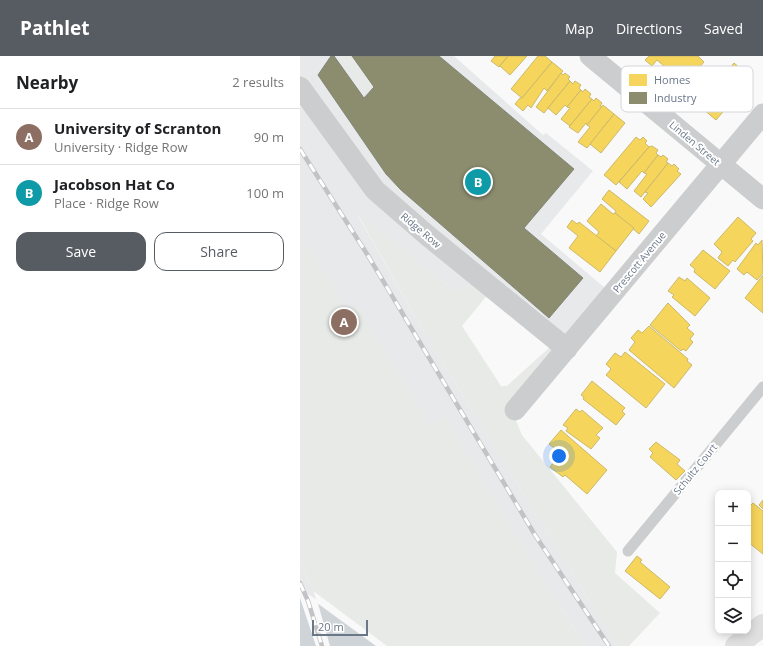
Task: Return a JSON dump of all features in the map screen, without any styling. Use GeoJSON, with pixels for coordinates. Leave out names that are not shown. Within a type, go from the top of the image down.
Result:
{"type":"FeatureCollection","features":[{"type":"Feature","properties":{"kind":"main road"},"geometry":{"type":"LineString","coordinates":[[736,646],[763,625]]}},
{"type":"Feature","properties":{"kind":"street","name":"Linden Street"},"geometry":{"type":"LineString","coordinates":[[594,57],[621,80]]}},
{"type":"Feature","properties":{"kind":"street","name":"Ridge Row"},"geometry":{"type":"LineString","coordinates":[[300,87],[375,190],[428,236],[567,349]]}},
{"type":"Feature","properties":{"kind":"street","name":"Linden Street"},"geometry":{"type":"LineString","coordinates":[[659,112],[763,199]]}},
{"type":"Feature","properties":{"kind":"street","name":"Prescott Avenue"},"geometry":{"type":"LineString","coordinates":[[515,410],[763,114]]}},
{"type":"Feature","properties":{"kind":"lane","name":"Schultz Court"},"geometry":{"type":"LineString","coordinates":[[628,551],[763,386]]}},
{"type":"Feature","properties":{"kind":"shaded area"},"geometry":{"type":"Polygon","coordinates":[[[300,56],[454,56],[543,135],[546,133],[593,171],[541,234],[605,288],[555,348],[473,280],[460,293],[444,283],[357,214],[421,327],[617,646],[585,646],[552,595],[430,426],[300,453],[300,56]]]}},
{"type":"Feature","properties":{"kind":"shaded area"},"geometry":{"type":"Polygon","coordinates":[[[337,56],[351,56],[360,66],[374,87],[367,95],[337,56]]]}},
{"type":"Feature","properties":{"kind":"shaded area"},"geometry":{"type":"Polygon","coordinates":[[[357,213],[444,283],[460,293],[473,280],[489,293],[462,326],[501,386],[507,386],[551,346],[555,348],[509,404],[522,435],[617,552],[615,573],[660,613],[629,646],[617,646],[421,327],[357,213]]]}},
{"type":"Feature","properties":{"kind":"shaded area"},"geometry":{"type":"Polygon","coordinates":[[[308,248],[348,311],[357,306],[430,426],[445,418],[552,595],[585,646],[387,646],[312,590],[300,559],[300,253],[308,248]]]}},
{"type":"Feature","properties":{"kind":"shaded area"},"geometry":{"type":"Polygon","coordinates":[[[300,559],[310,585],[312,586],[331,646],[300,599],[300,559]]]}},
{"type":"Feature","properties":{"kind":"shaded area"},"geometry":{"type":"Polygon","coordinates":[[[300,591],[306,595],[376,646],[300,646],[300,591]]]}},
{"type":"Feature","properties":{"kind":"pier"},"geometry":{"type":"Polygon","coordinates":[[[300,589],[317,600],[330,646],[316,646],[300,598],[300,589]]]}},
{"type":"Feature","properties":{"kind":"building: Homes"},"geometry":{"type":"Polygon","coordinates":[[[495,56],[508,56],[499,67],[491,61],[495,56]]]}},
{"type":"Feature","properties":{"kind":"building: Homes"},"geometry":{"type":"Polygon","coordinates":[[[508,56],[527,56],[510,75],[500,66],[508,56]]]}},
{"type":"Feature","properties":{"kind":"building: Homes"},"geometry":{"type":"Polygon","coordinates":[[[538,56],[545,56],[552,62],[522,98],[511,89],[538,56]]]}},
{"type":"Feature","properties":{"kind":"building: Homes"},"geometry":{"type":"Polygon","coordinates":[[[649,56],[698,56],[704,62],[701,66],[664,66],[657,60],[652,66],[645,60],[649,56]]]}},
{"type":"Feature","properties":{"kind":"building: Homes"},"geometry":{"type":"Polygon","coordinates":[[[552,62],[563,71],[547,91],[544,88],[531,108],[528,105],[523,111],[515,104],[520,98],[522,98],[552,62]]]}},
{"type":"Feature","properties":{"kind":"building: Homes"},"geometry":{"type":"Polygon","coordinates":[[[561,73],[563,75],[565,73],[570,77],[568,79],[570,81],[544,113],[536,107],[561,73]]]}},
{"type":"Feature","properties":{"kind":"building: Homes"},"geometry":{"type":"Polygon","coordinates":[[[570,81],[573,84],[575,81],[581,85],[579,88],[581,90],[567,107],[565,105],[556,115],[548,108],[570,81]]]}},
{"type":"Feature","properties":{"kind":"building: Homes"},"geometry":{"type":"Polygon","coordinates":[[[585,89],[591,94],[589,97],[592,99],[570,126],[561,119],[570,108],[567,107],[581,90],[583,92],[585,89]]]}},
{"type":"Feature","properties":{"kind":"building: Homes"},"geometry":{"type":"Polygon","coordinates":[[[596,98],[602,103],[600,106],[602,107],[587,125],[586,123],[578,133],[569,127],[592,99],[594,101],[596,98]]]}},
{"type":"Feature","properties":{"kind":"building: Homes"},"geometry":{"type":"Polygon","coordinates":[[[603,105],[614,114],[587,148],[578,142],[590,127],[587,125],[603,105]]]}},
{"type":"Feature","properties":{"kind":"building: Homes"},"geometry":{"type":"Polygon","coordinates":[[[707,112],[723,112],[716,120],[707,112]]]}},
{"type":"Feature","properties":{"kind":"building: Homes"},"geometry":{"type":"Polygon","coordinates":[[[614,114],[625,123],[601,153],[590,144],[614,114]]]}},
{"type":"Feature","properties":{"kind":"building: Homes"},"geometry":{"type":"Polygon","coordinates":[[[636,137],[640,140],[643,137],[647,141],[645,143],[649,147],[616,185],[604,175],[636,137]]]}},
{"type":"Feature","properties":{"kind":"building: Homes"},"geometry":{"type":"Polygon","coordinates":[[[652,146],[658,150],[656,153],[658,155],[644,173],[642,171],[627,189],[619,182],[649,147],[652,146]]]}},
{"type":"Feature","properties":{"kind":"building: Homes"},"geometry":{"type":"Polygon","coordinates":[[[658,155],[661,157],[663,155],[668,159],[666,162],[668,163],[641,197],[634,191],[647,174],[644,173],[658,155]]]}},
{"type":"Feature","properties":{"kind":"building: Homes"},"geometry":{"type":"Polygon","coordinates":[[[668,163],[672,166],[674,164],[679,169],[677,171],[681,174],[651,207],[643,199],[648,193],[645,192],[668,163]]]}},
{"type":"Feature","properties":{"kind":"building: Homes"},"geometry":{"type":"Polygon","coordinates":[[[609,190],[649,221],[639,234],[615,213],[616,211],[602,199],[609,190]]]}},
{"type":"Feature","properties":{"kind":"building: Homes"},"geometry":{"type":"Polygon","coordinates":[[[601,204],[634,228],[616,251],[596,236],[599,232],[587,221],[601,204]]]}},
{"type":"Feature","properties":{"kind":"building: Homes"},"geometry":{"type":"Polygon","coordinates":[[[738,217],[756,233],[751,239],[753,241],[735,262],[733,260],[728,266],[718,258],[722,252],[714,244],[738,217]]]}},
{"type":"Feature","properties":{"kind":"building: Homes"},"geometry":{"type":"Polygon","coordinates":[[[572,220],[577,224],[579,222],[616,251],[600,272],[569,248],[578,236],[567,227],[572,220]]]}},
{"type":"Feature","properties":{"kind":"building: Homes"},"geometry":{"type":"Polygon","coordinates":[[[762,240],[763,273],[757,280],[747,272],[744,275],[737,269],[756,243],[758,245],[762,240]]]}},
{"type":"Feature","properties":{"kind":"building: Homes"},"geometry":{"type":"Polygon","coordinates":[[[703,250],[730,271],[715,289],[694,272],[695,269],[690,265],[703,250]]]}},
{"type":"Feature","properties":{"kind":"building: Homes"},"geometry":{"type":"Polygon","coordinates":[[[763,275],[763,313],[745,298],[763,275]]]}},
{"type":"Feature","properties":{"kind":"building: Homes"},"geometry":{"type":"Polygon","coordinates":[[[679,277],[685,281],[687,278],[710,298],[695,316],[672,297],[674,295],[668,291],[679,277]]]}},
{"type":"Feature","properties":{"kind":"building: Homes"},"geometry":{"type":"Polygon","coordinates":[[[668,303],[690,325],[687,328],[694,334],[690,339],[693,342],[686,351],[683,349],[681,351],[650,325],[668,303]]]}},
{"type":"Feature","properties":{"kind":"building: Homes"},"geometry":{"type":"Polygon","coordinates":[[[649,326],[688,359],[687,361],[692,365],[674,388],[629,350],[635,342],[631,338],[638,330],[642,333],[649,326]]]}},
{"type":"Feature","properties":{"kind":"building: Homes"},"geometry":{"type":"Polygon","coordinates":[[[625,352],[665,384],[646,408],[606,375],[611,369],[606,364],[615,353],[621,357],[625,352]]]}},
{"type":"Feature","properties":{"kind":"building: Homes"},"geometry":{"type":"Polygon","coordinates":[[[592,381],[625,408],[622,411],[625,414],[616,425],[583,399],[584,397],[581,395],[592,381]]]}},
{"type":"Feature","properties":{"kind":"building: Homes"},"geometry":{"type":"Polygon","coordinates":[[[576,409],[580,412],[582,410],[603,428],[596,435],[600,438],[591,449],[566,431],[568,428],[563,425],[576,409]]]}},
{"type":"Feature","properties":{"kind":"building: Homes"},"geometry":{"type":"Polygon","coordinates":[[[561,430],[607,470],[587,494],[565,475],[563,477],[550,467],[561,453],[549,444],[561,430]]]}},
{"type":"Feature","properties":{"kind":"building: Homes"},"geometry":{"type":"Polygon","coordinates":[[[656,442],[680,460],[677,464],[685,471],[676,480],[650,457],[653,453],[649,449],[656,442]]]}},
{"type":"Feature","properties":{"kind":"building: Homes"},"geometry":{"type":"Polygon","coordinates":[[[763,500],[763,509],[759,505],[763,500]]]}},
{"type":"Feature","properties":{"kind":"building: Homes"},"geometry":{"type":"Polygon","coordinates":[[[753,503],[763,511],[763,554],[751,544],[751,505],[753,503]]]}},
{"type":"Feature","properties":{"kind":"building: Homes"},"geometry":{"type":"Polygon","coordinates":[[[637,556],[642,560],[640,562],[670,587],[660,599],[625,571],[637,556]]]}},
{"type":"Feature","properties":{"kind":"building: Industry"},"geometry":{"type":"Polygon","coordinates":[[[331,56],[334,56],[364,98],[374,87],[352,56],[439,56],[574,169],[524,228],[583,278],[549,318],[401,190],[386,174],[318,75],[331,56]]]}},
{"type":"Feature","properties":{"kind":"railway"},"geometry":{"type":"LineString","coordinates":[[300,149],[367,254],[535,535],[609,646]]}},
{"type":"Feature","properties":{"kind":"railway"},"geometry":{"type":"LineString","coordinates":[[300,583],[308,601],[322,646]]}},
{"type":"Feature","properties":{"kind":"place","name":"Jacobson Hat Co"},"geometry":{"type":"Point","coordinates":[478,182]}},
{"type":"Feature","properties":{"kind":"place","name":"University of Scranton"},"geometry":{"type":"Point","coordinates":[344,322]}}]}
